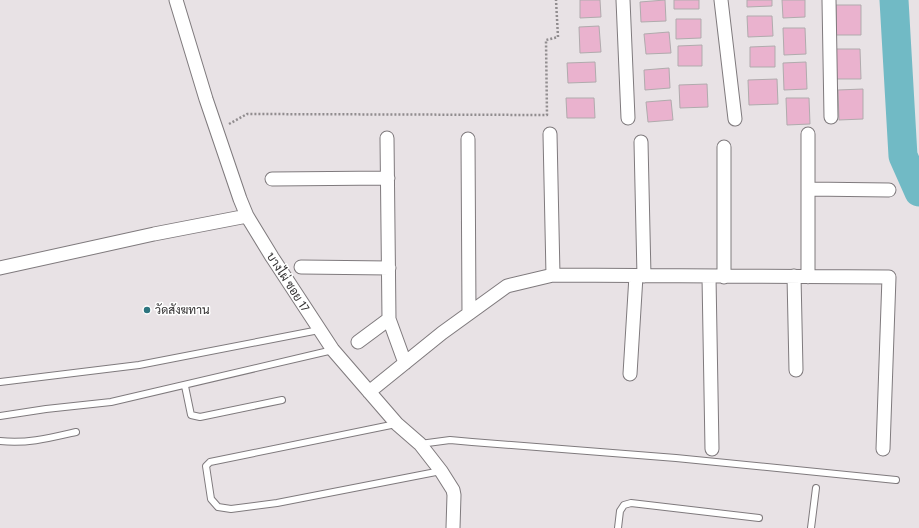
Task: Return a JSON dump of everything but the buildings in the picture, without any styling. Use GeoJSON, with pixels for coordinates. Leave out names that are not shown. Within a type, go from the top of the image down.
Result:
{"type":"FeatureCollection","features":[{"type":"Feature","properties":{"kind":"street","name":"บางไผ่ ซอย 17"},"geometry":{"type":"LineString","coordinates":[[176,0],[217,131],[247,216],[333,350],[397,424],[420,444],[441,471],[453,490],[453,528]]}},
{"type":"Feature","properties":{"kind":"street"},"geometry":{"type":"LineString","coordinates":[[623,0],[628,118]]}},
{"type":"Feature","properties":{"kind":"street"},"geometry":{"type":"LineString","coordinates":[[721,0],[735,119]]}},
{"type":"Feature","properties":{"kind":"street"},"geometry":{"type":"LineString","coordinates":[[829,0],[831,117]]}},
{"type":"Feature","properties":{"kind":"street"},"geometry":{"type":"LineString","coordinates":[[550,134],[553,275]]}},
{"type":"Feature","properties":{"kind":"street"},"geometry":{"type":"LineString","coordinates":[[796,370],[801,276],[808,189],[808,134]]}},
{"type":"Feature","properties":{"kind":"street"},"geometry":{"type":"LineString","coordinates":[[387,138],[389,319],[405,363]]}},
{"type":"Feature","properties":{"kind":"street"},"geometry":{"type":"LineString","coordinates":[[468,139],[469,313]]}},
{"type":"Feature","properties":{"kind":"street"},"geometry":{"type":"LineString","coordinates":[[630,374],[640,276],[641,142]]}},
{"type":"Feature","properties":{"kind":"street"},"geometry":{"type":"LineString","coordinates":[[724,147],[724,277]]}},
{"type":"Feature","properties":{"kind":"street"},"geometry":{"type":"LineString","coordinates":[[272,179],[388,178]]}},
{"type":"Feature","properties":{"kind":"street"},"geometry":{"type":"LineString","coordinates":[[808,189],[889,190]]}},
{"type":"Feature","properties":{"kind":"street"},"geometry":{"type":"LineString","coordinates":[[0,268],[154,234],[247,216]]}},
{"type":"Feature","properties":{"kind":"street"},"geometry":{"type":"LineString","coordinates":[[301,267],[389,268]]}},
{"type":"Feature","properties":{"kind":"street"},"geometry":{"type":"LineString","coordinates":[[369,392],[442,333],[507,286],[553,275],[889,277],[883,449]]}},
{"type":"Feature","properties":{"kind":"street"},"geometry":{"type":"LineString","coordinates":[[709,277],[712,449]]}},
{"type":"Feature","properties":{"kind":"street"},"geometry":{"type":"LineString","coordinates":[[358,342],[389,319]]}},
{"type":"Feature","properties":{"kind":"lane"},"geometry":{"type":"LineString","coordinates":[[0,382],[140,365],[319,330]]}},
{"type":"Feature","properties":{"kind":"lane"},"geometry":{"type":"LineString","coordinates":[[0,416],[111,402],[185,386],[333,350]]}},
{"type":"Feature","properties":{"kind":"lane"},"geometry":{"type":"LineString","coordinates":[[185,386],[191,415],[200,417],[282,400]]}},
{"type":"Feature","properties":{"kind":"lane"},"geometry":{"type":"LineString","coordinates":[[397,424],[210,462],[206,466],[211,499],[218,507],[231,509],[277,503],[441,471]]}},
{"type":"Feature","properties":{"kind":"lane"},"geometry":{"type":"LineString","coordinates":[[0,441],[37,441],[76,432]]}},
{"type":"Feature","properties":{"kind":"lane"},"geometry":{"type":"LineString","coordinates":[[420,444],[450,440],[676,458],[896,480]]}},
{"type":"Feature","properties":{"kind":"lane"},"geometry":{"type":"LineString","coordinates":[[811,528],[816,488]]}},
{"type":"Feature","properties":{"kind":"lane"},"geometry":{"type":"LineString","coordinates":[[618,528],[620,511],[624,505],[631,503],[759,518]]}},
{"type":"Feature","properties":{"kind":"path"},"geometry":{"type":"LineString","coordinates":[[217,131],[247,114],[547,115],[546,40],[558,37],[556,0]]}},
{"type":"Feature","properties":{"kind":"waterway"},"geometry":{"type":"LineString","coordinates":[[894,0],[903,156],[919,192]]}},
{"type":"Feature","properties":{"kind":"place","name":"วัดสังฆทาน"},"geometry":{"type":"Point","coordinates":[147,310]}}]}
